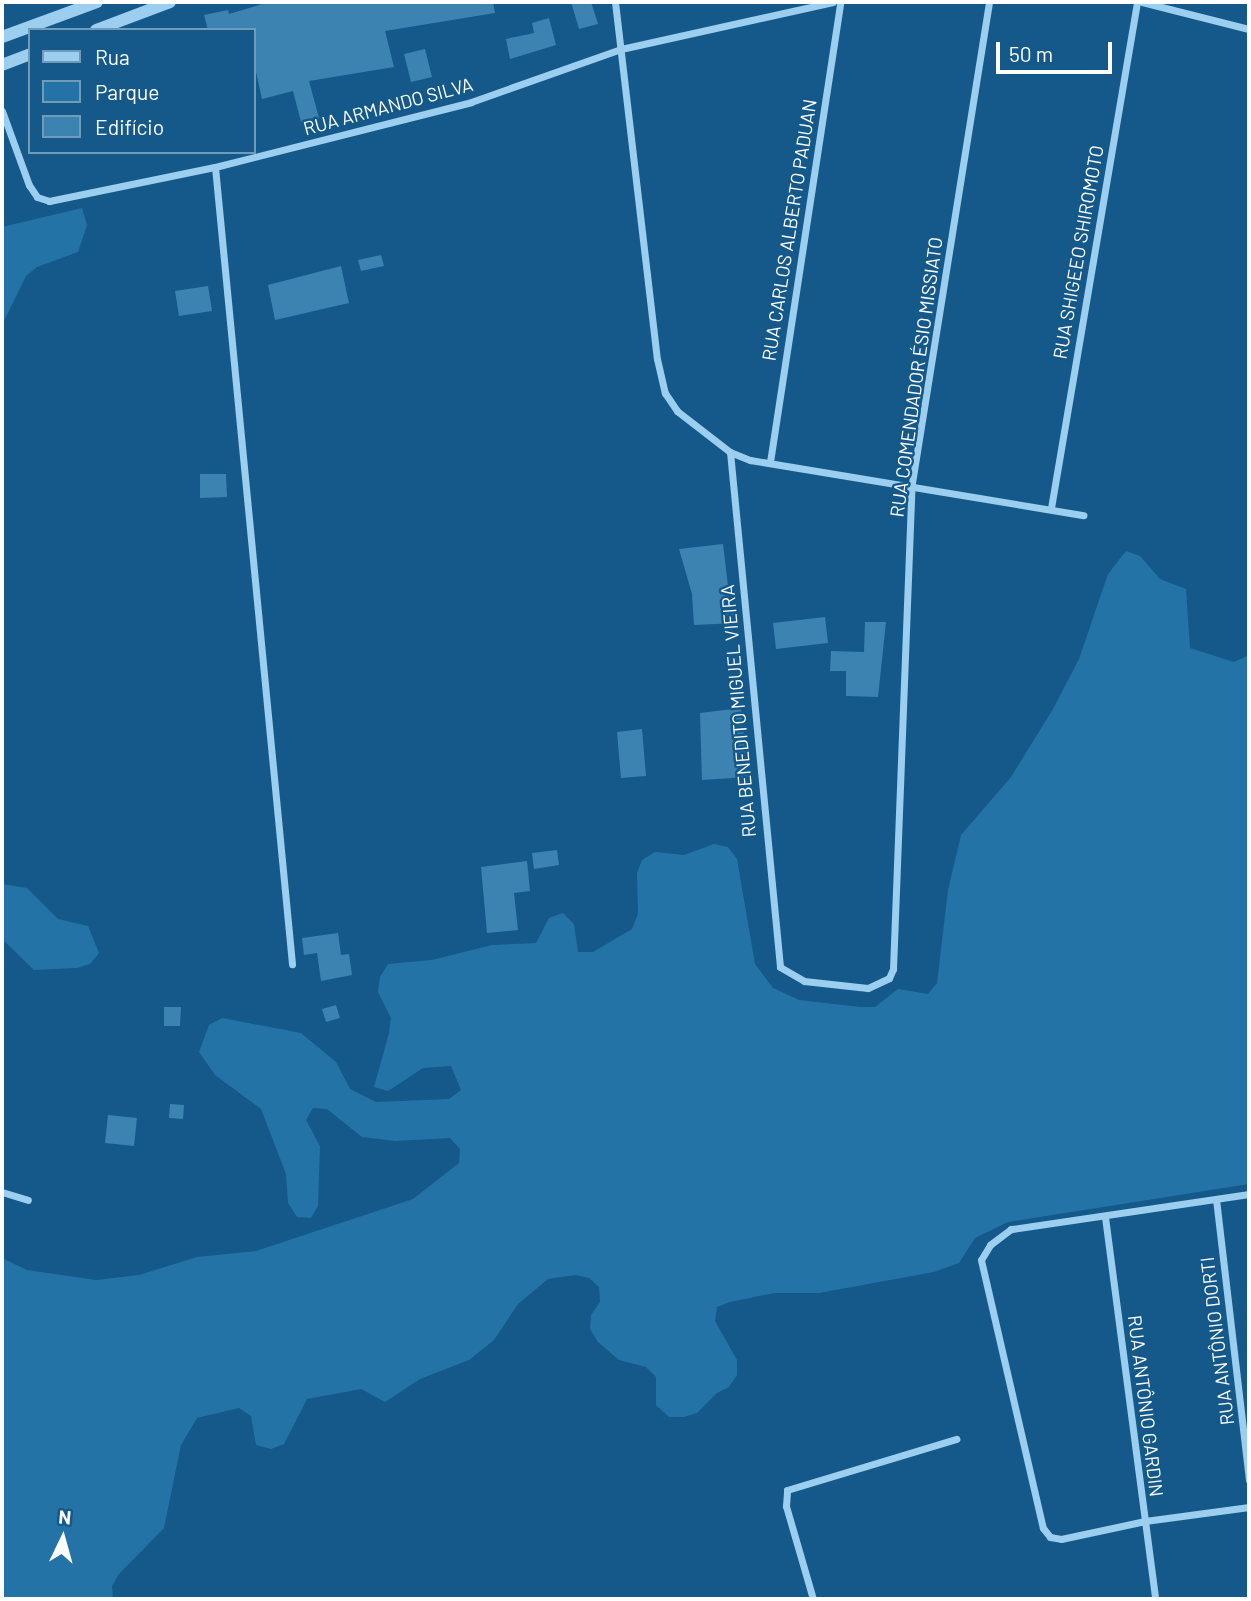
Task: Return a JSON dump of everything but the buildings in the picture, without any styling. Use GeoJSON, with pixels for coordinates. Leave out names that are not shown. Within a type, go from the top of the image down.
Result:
{"type":"FeatureCollection","features":[{"type":"Feature","properties":{"kind":"street"},"geometry":{"type":"LineString","coordinates":[[2,37],[97,2]]}},
{"type":"Feature","properties":{"kind":"street"},"geometry":{"type":"LineString","coordinates":[[100,28],[150,5],[170,2]]}},
{"type":"Feature","properties":{"kind":"street"},"geometry":{"type":"LineString","coordinates":[[615,2],[657,359],[665,393],[677,411],[730,452],[770,462],[912,483],[1084,515]]}},
{"type":"Feature","properties":{"kind":"street","name":"RUA ARMANDO SILVA"},"geometry":{"type":"LineString","coordinates":[[2,111],[29,185],[37,197],[49,201],[215,167],[471,102],[621,49],[833,2]]}},
{"type":"Feature","properties":{"kind":"street","name":"RUA CARLOS ALBERTO PADUAN"},"geometry":{"type":"LineString","coordinates":[[770,462],[840,2]]}},
{"type":"Feature","properties":{"kind":"street","name":"RUA COMENDADOR ÉSIO MISSIATO"},"geometry":{"type":"LineString","coordinates":[[892,969],[912,483],[989,2]]}},
{"type":"Feature","properties":{"kind":"street"},"geometry":{"type":"LineString","coordinates":[[1139,2],[1249,29]]}},
{"type":"Feature","properties":{"kind":"street","name":"RUA SHIGEEO SHIROMOTO"},"geometry":{"type":"LineString","coordinates":[[1051,508],[1139,2]]}},
{"type":"Feature","properties":{"kind":"street"},"geometry":{"type":"LineString","coordinates":[[2,65],[28,55]]}},
{"type":"Feature","properties":{"kind":"street"},"geometry":{"type":"LineString","coordinates":[[215,167],[292,964]]}},
{"type":"Feature","properties":{"kind":"street","name":"RUA BENEDITO MIGUEL VIEIRA"},"geometry":{"type":"LineString","coordinates":[[730,452],[780,967],[804,981],[869,988],[889,978],[892,969]]}},
{"type":"Feature","properties":{"kind":"street"},"geometry":{"type":"LineString","coordinates":[[2,1192],[28,1200]]}},
{"type":"Feature","properties":{"kind":"street"},"geometry":{"type":"LineString","coordinates":[[1249,1194],[1012,1229],[990,1245],[981,1260],[1043,1528],[1050,1537],[1062,1539],[1144,1521],[1249,1507]]}},
{"type":"Feature","properties":{"kind":"street","name":"RUA ANTÔNIO DORTI"},"geometry":{"type":"LineString","coordinates":[[1216,1199],[1249,1480]]}},
{"type":"Feature","properties":{"kind":"street","name":"RUA ANTÔNIO GARDIN"},"geometry":{"type":"LineString","coordinates":[[1105,1217],[1155,1599]]}},
{"type":"Feature","properties":{"kind":"street"},"geometry":{"type":"LineString","coordinates":[[813,1599],[786,1506],[787,1490],[956,1438]]}},
{"type":"Feature","properties":{"kind":"green space"},"geometry":{"type":"Polygon","coordinates":[[[82,208],[87,225],[78,252],[37,267],[26,276],[2,325],[2,227],[82,208]]]}},
{"type":"Feature","properties":{"kind":"green space"},"geometry":{"type":"Polygon","coordinates":[[[1126,551],[1140,556],[1160,579],[1186,589],[1190,648],[1234,662],[1249,655],[1249,1184],[1008,1222],[975,1238],[959,1263],[934,1272],[819,1293],[774,1293],[717,1307],[715,1321],[737,1360],[737,1375],[729,1387],[717,1393],[697,1413],[684,1417],[669,1417],[656,1405],[656,1377],[646,1367],[619,1360],[598,1342],[590,1329],[591,1315],[600,1302],[599,1287],[589,1278],[575,1275],[548,1279],[518,1304],[494,1340],[469,1360],[420,1379],[385,1402],[361,1389],[307,1399],[284,1444],[271,1449],[256,1445],[251,1416],[239,1408],[197,1418],[181,1445],[164,1528],[119,1574],[112,1586],[113,1599],[2,1599],[2,1258],[27,1270],[96,1280],[139,1275],[197,1257],[256,1251],[413,1199],[459,1163],[460,1149],[450,1138],[395,1141],[362,1137],[327,1109],[313,1108],[306,1120],[320,1146],[318,1206],[311,1218],[297,1217],[288,1203],[286,1174],[261,1109],[215,1075],[199,1052],[209,1025],[222,1018],[301,1033],[336,1062],[350,1089],[376,1102],[449,1099],[461,1090],[451,1066],[423,1068],[388,1091],[374,1087],[391,1018],[378,992],[380,977],[388,964],[432,960],[492,945],[536,943],[549,918],[563,913],[574,924],[578,952],[593,952],[632,929],[638,914],[637,873],[642,860],[655,852],[684,855],[714,844],[728,847],[737,859],[755,964],[773,988],[799,1000],[860,1007],[875,1007],[898,989],[928,994],[937,983],[948,890],[961,835],[1011,777],[1053,709],[1079,659],[1108,574],[1126,551]]]}},
{"type":"Feature","properties":{"kind":"green space"},"geometry":{"type":"Polygon","coordinates":[[[2,884],[27,888],[58,919],[88,926],[99,953],[90,964],[77,968],[34,970],[2,939],[2,884]]]}}]}
